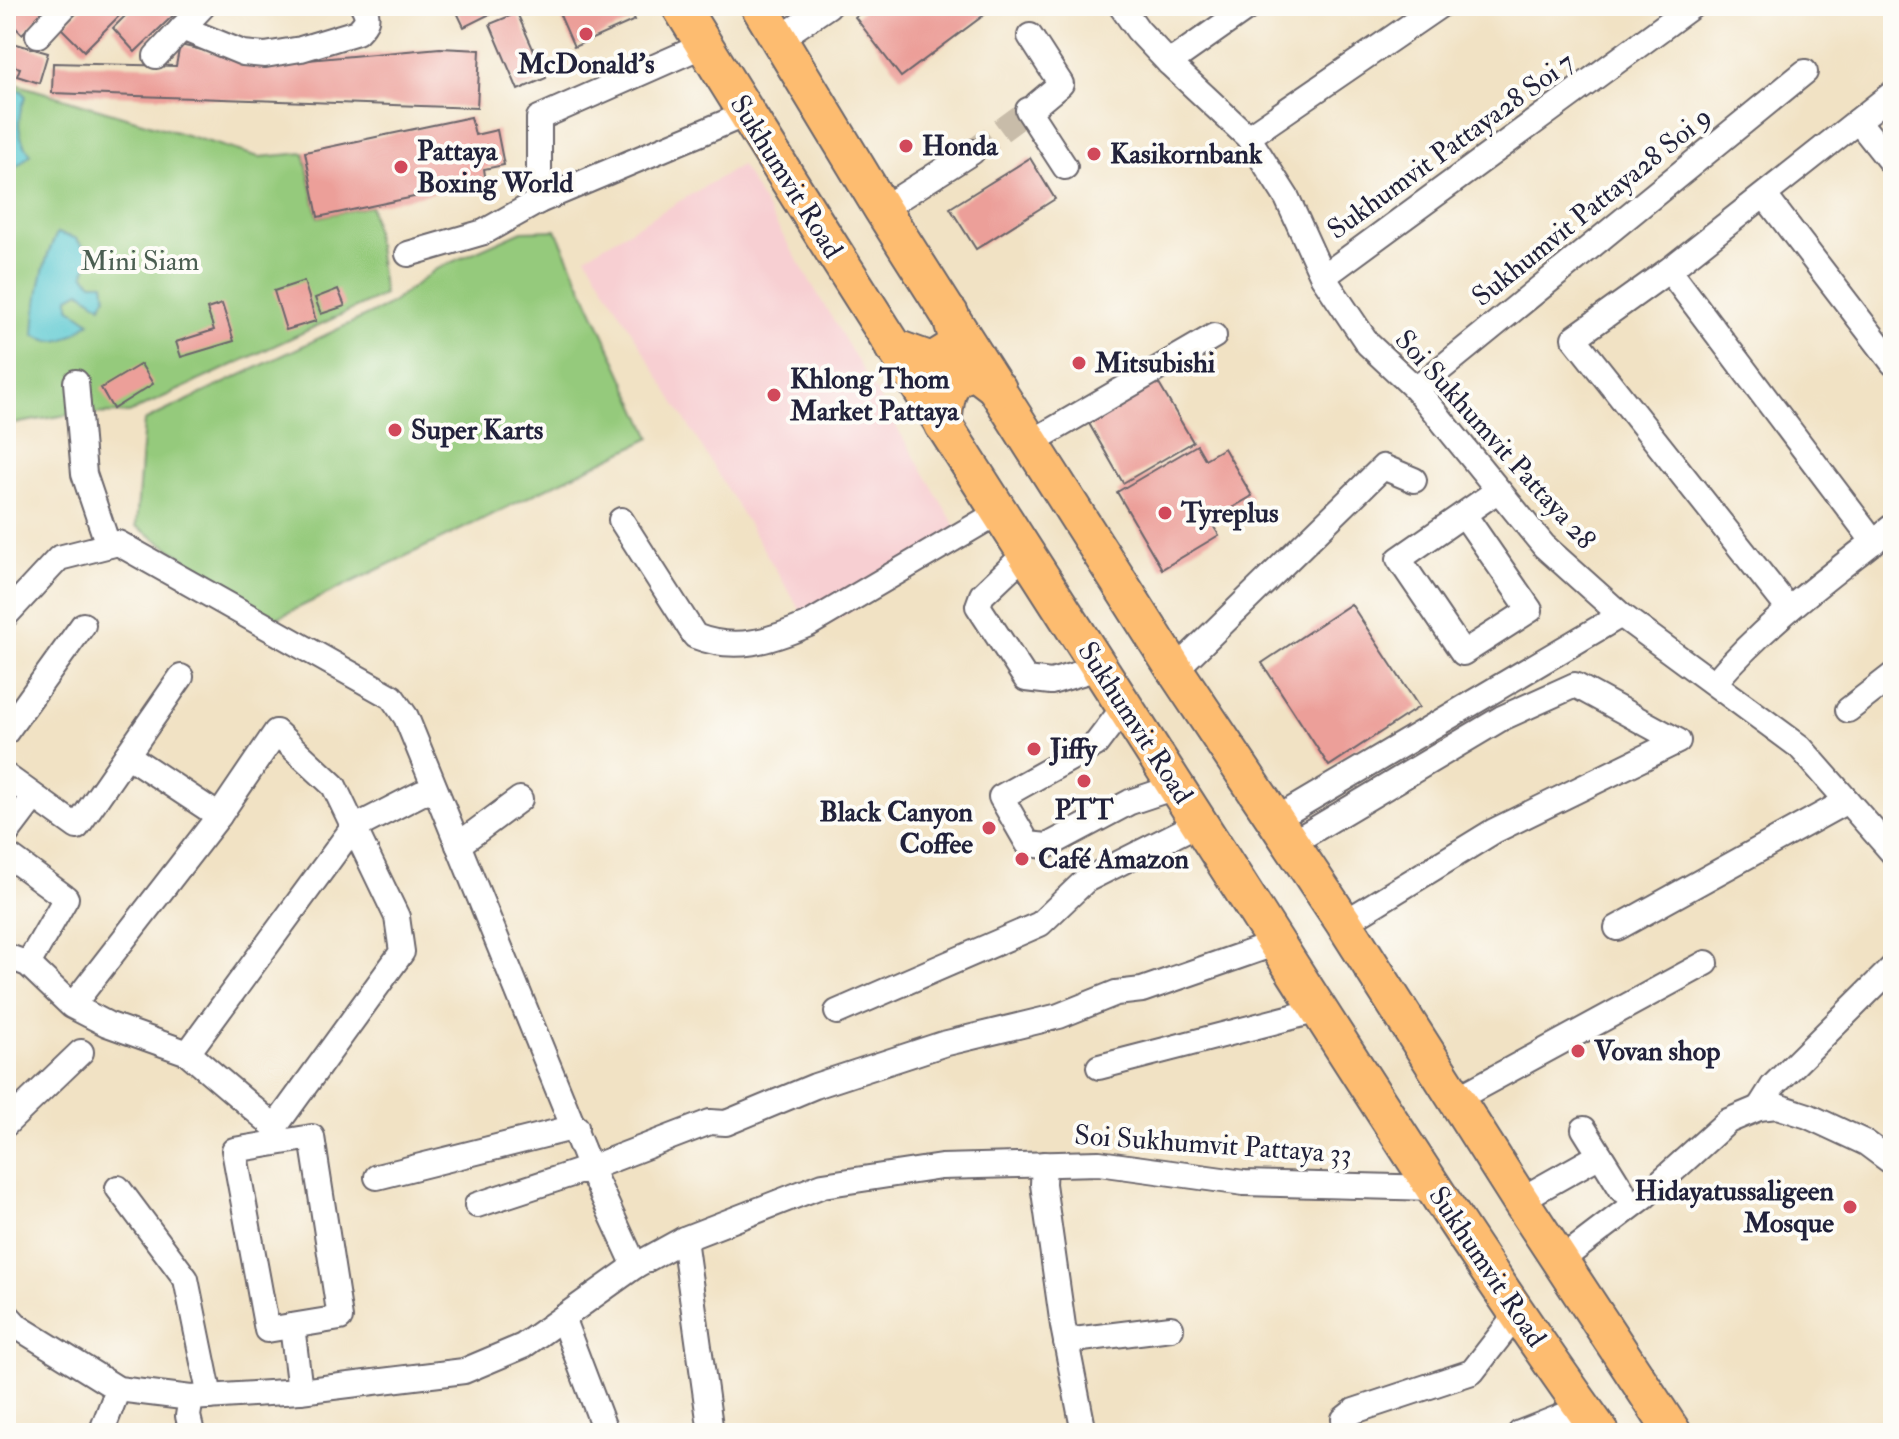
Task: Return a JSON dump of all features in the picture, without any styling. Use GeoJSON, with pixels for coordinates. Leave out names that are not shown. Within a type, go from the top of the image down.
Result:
{"type":"FeatureCollection","features":[{"type":"Feature","properties":{"kind":"highway","name":"Sukhumvit Road"},"geometry":{"type":"LineString","coordinates":[[680,6],[1098,668],[1517,1314],[1592,1421]]}},
{"type":"Feature","properties":{"kind":"highway"},"geometry":{"type":"LineString","coordinates":[[759,6],[882,209],[1175,670],[1284,831],[1673,1433]]}},
{"type":"Feature","properties":{"kind":"highway"},"geometry":{"type":"LineString","coordinates":[[893,347],[932,361],[945,355],[953,348],[957,337],[950,314]]}},
{"type":"Feature","properties":{"kind":"highway"},"geometry":{"type":"LineString","coordinates":[[943,425],[949,386],[956,378],[977,373],[998,389]]}},
{"type":"Feature","properties":{"kind":"street"},"geometry":{"type":"LineString","coordinates":[[38,35],[65,6]]}},
{"type":"Feature","properties":{"kind":"street"},"geometry":{"type":"LineString","coordinates":[[156,56],[203,6]]}},
{"type":"Feature","properties":{"kind":"street"},"geometry":{"type":"LineString","coordinates":[[182,28],[243,53],[282,53],[357,32],[366,23],[367,13],[363,6]]}},
{"type":"Feature","properties":{"kind":"street"},"geometry":{"type":"LineString","coordinates":[[779,39],[828,6]]}},
{"type":"Feature","properties":{"kind":"street","name":"Soi Sukhumvit Pattaya 28"},"geometry":{"type":"LineString","coordinates":[[1121,6],[1138,30],[1169,63],[1248,137],[1287,198],[1323,277],[1368,344],[1416,389],[1544,546],[1621,615],[1800,747],[1893,853]]}},
{"type":"Feature","properties":{"kind":"street"},"geometry":{"type":"LineString","coordinates":[[1169,63],[1250,6]]}},
{"type":"Feature","properties":{"kind":"street"},"geometry":{"type":"LineString","coordinates":[[1248,137],[1439,6]]}},
{"type":"Feature","properties":{"kind":"street","name":"Sukhumvit Pattaya28 Soi 7"},"geometry":{"type":"LineString","coordinates":[[1323,277],[1692,6]]}},
{"type":"Feature","properties":{"kind":"street"},"geometry":{"type":"LineString","coordinates":[[1030,36],[1061,84],[1033,107],[1065,167]]}},
{"type":"Feature","properties":{"kind":"street"},"geometry":{"type":"LineString","coordinates":[[539,201],[539,118],[704,45]]}},
{"type":"Feature","properties":{"kind":"street","name":"Sukhumvit Pattaya28 Soi 9"},"geometry":{"type":"LineString","coordinates":[[1416,389],[1805,72]]}},
{"type":"Feature","properties":{"kind":"street"},"geometry":{"type":"LineString","coordinates":[[1788,608],[1574,338],[1669,270],[1893,93]]}},
{"type":"Feature","properties":{"kind":"street"},"geometry":{"type":"LineString","coordinates":[[408,254],[484,232],[539,201],[746,114]]}},
{"type":"Feature","properties":{"kind":"street"},"geometry":{"type":"LineString","coordinates":[[1858,121],[1893,165]]}},
{"type":"Feature","properties":{"kind":"street"},"geometry":{"type":"LineString","coordinates":[[882,209],[972,152]]}},
{"type":"Feature","properties":{"kind":"street"},"geometry":{"type":"LineString","coordinates":[[1765,196],[1893,363]]}},
{"type":"Feature","properties":{"kind":"street"},"geometry":{"type":"LineString","coordinates":[[1669,270],[1888,531],[1788,608],[1747,645],[1715,682]]}},
{"type":"Feature","properties":{"kind":"street"},"geometry":{"type":"LineString","coordinates":[[1030,443],[1214,336]]}},
{"type":"Feature","properties":{"kind":"street"},"geometry":{"type":"LineString","coordinates":[[76,382],[84,474],[108,545]]}},
{"type":"Feature","properties":{"kind":"street"},"geometry":{"type":"LineString","coordinates":[[1175,670],[1383,467],[1414,480]]}},
{"type":"Feature","properties":{"kind":"street"},"geometry":{"type":"LineString","coordinates":[[1465,516],[1530,610],[1463,653],[1399,559],[1497,491]]}},
{"type":"Feature","properties":{"kind":"street"},"geometry":{"type":"LineString","coordinates":[[621,520],[695,636],[728,645],[781,636],[809,624],[999,512]]}},
{"type":"Feature","properties":{"kind":"street"},"geometry":{"type":"LineString","coordinates":[[6,615],[59,558],[118,543],[392,697],[406,717],[576,1127],[590,1168],[635,1266]]}},
{"type":"Feature","properties":{"kind":"street"},"geometry":{"type":"LineString","coordinates":[[1025,554],[982,595],[978,606],[988,624],[1026,679],[1051,682],[1098,668]]}},
{"type":"Feature","properties":{"kind":"street"},"geometry":{"type":"LineString","coordinates":[[1284,831],[1621,615]]}},
{"type":"Feature","properties":{"kind":"street"},"geometry":{"type":"LineString","coordinates":[[6,732],[83,625]]}},
{"type":"Feature","properties":{"kind":"street"},"geometry":{"type":"LineString","coordinates":[[1848,710],[1893,675]]}},
{"type":"Feature","properties":{"kind":"street"},"geometry":{"type":"LineString","coordinates":[[6,776],[77,827],[181,677]]}},
{"type":"Feature","properties":{"kind":"street"},"geometry":{"type":"LineString","coordinates":[[1284,831],[1502,718],[1575,685],[1678,741],[1494,831],[1344,923]]}},
{"type":"Feature","properties":{"kind":"street"},"geometry":{"type":"LineString","coordinates":[[1124,707],[1096,744],[1001,797],[1028,844],[1047,846],[1130,802],[1175,787]]}},
{"type":"Feature","properties":{"kind":"street"},"geometry":{"type":"LineString","coordinates":[[6,854],[66,898],[17,960],[72,1006],[107,1024],[188,1053],[275,1127],[402,952],[397,917],[352,829],[334,786],[276,732],[219,816],[72,1006]]}},
{"type":"Feature","properties":{"kind":"street"},"geometry":{"type":"LineString","coordinates":[[127,755],[219,816]]}},
{"type":"Feature","properties":{"kind":"street"},"geometry":{"type":"LineString","coordinates":[[188,1053],[352,829],[422,793],[436,792]]}},
{"type":"Feature","properties":{"kind":"street"},"geometry":{"type":"LineString","coordinates":[[6,834],[34,797]]}},
{"type":"Feature","properties":{"kind":"street"},"geometry":{"type":"LineString","coordinates":[[458,845],[520,799]]}},
{"type":"Feature","properties":{"kind":"street"},"geometry":{"type":"LineString","coordinates":[[1617,928],[1847,801]]}},
{"type":"Feature","properties":{"kind":"street"},"geometry":{"type":"LineString","coordinates":[[837,1012],[1040,924],[1086,880],[1199,823]]}},
{"type":"Feature","properties":{"kind":"street"},"geometry":{"type":"LineString","coordinates":[[477,1205],[590,1168],[710,1122],[726,1123],[815,1086],[943,1044],[1059,1016],[1116,993],[1142,990],[1277,943]]}},
{"type":"Feature","properties":{"kind":"street"},"geometry":{"type":"LineString","coordinates":[[1456,1099],[1706,963]]}},
{"type":"Feature","properties":{"kind":"street"},"geometry":{"type":"LineString","coordinates":[[1759,1108],[1773,1086],[1893,967]]}},
{"type":"Feature","properties":{"kind":"street"},"geometry":{"type":"LineString","coordinates":[[1099,1067],[1319,1010]]}},
{"type":"Feature","properties":{"kind":"street"},"geometry":{"type":"LineString","coordinates":[[6,1124],[81,1052]]}},
{"type":"Feature","properties":{"kind":"street"},"geometry":{"type":"LineString","coordinates":[[1561,1260],[1645,1196],[1728,1121],[1759,1108],[1777,1106],[1808,1116],[1866,1143],[1893,1163]]}},
{"type":"Feature","properties":{"kind":"street"},"geometry":{"type":"LineString","coordinates":[[377,1177],[576,1127]]}},
{"type":"Feature","properties":{"kind":"street"},"geometry":{"type":"LineString","coordinates":[[1584,1129],[1622,1190]]}},
{"type":"Feature","properties":{"kind":"street"},"geometry":{"type":"LineString","coordinates":[[312,1137],[340,1318],[292,1326],[267,1330],[234,1150],[312,1137]]}},
{"type":"Feature","properties":{"kind":"street"},"geometry":{"type":"LineString","coordinates":[[1520,1200],[1600,1155]]}},
{"type":"Feature","properties":{"kind":"street","name":"Soi Sukhumvit Pattaya 33"},"geometry":{"type":"LineString","coordinates":[[10,1328],[118,1389],[200,1398],[300,1391],[464,1371],[523,1346],[635,1266],[684,1239],[823,1185],[941,1167],[1099,1163],[1244,1183],[1435,1188]]}},
{"type":"Feature","properties":{"kind":"street"},"geometry":{"type":"LineString","coordinates":[[1044,1164],[1043,1184],[1066,1341],[1084,1433]]}},
{"type":"Feature","properties":{"kind":"street"},"geometry":{"type":"LineString","coordinates":[[118,1188],[186,1279],[200,1398],[188,1416],[192,1433]]}},
{"type":"Feature","properties":{"kind":"street"},"geometry":{"type":"LineString","coordinates":[[684,1239],[711,1433]]}},
{"type":"Feature","properties":{"kind":"street"},"geometry":{"type":"LineString","coordinates":[[1345,1433],[1344,1419],[1354,1411],[1472,1372],[1517,1314]]}},
{"type":"Feature","properties":{"kind":"street"},"geometry":{"type":"LineString","coordinates":[[563,1320],[606,1433]]}},
{"type":"Feature","properties":{"kind":"street"},"geometry":{"type":"LineString","coordinates":[[292,1326],[300,1391]]}},
{"type":"Feature","properties":{"kind":"street"},"geometry":{"type":"LineString","coordinates":[[1066,1341],[1171,1328]]}},
{"type":"Feature","properties":{"kind":"street"},"geometry":{"type":"LineString","coordinates":[[101,1433],[118,1389]]}},
{"type":"Feature","properties":{"kind":"street"},"geometry":{"type":"LineString","coordinates":[[1520,1433],[1592,1421]]}},
{"type":"Feature","properties":{"kind":"shaded area","name":"Khlong Thom Market Pattaya"},"geometry":{"type":"Polygon","coordinates":[[[741,165],[965,542],[814,633],[586,256],[741,165]]]}},
{"type":"Feature","properties":{"kind":"green space","name":"Mini Siam"},"geometry":{"type":"Polygon","coordinates":[[[6,81],[259,157],[304,153],[318,217],[371,206],[384,295],[129,413],[73,414],[6,425],[6,81]]]}},
{"type":"Feature","properties":{"kind":"green space","name":"Super Karts"},"geometry":{"type":"Polygon","coordinates":[[[556,230],[651,438],[275,619],[136,526],[144,421],[389,305],[436,269],[522,231],[556,230]]]}},
{"type":"Feature","properties":{"kind":"water"},"geometry":{"type":"Polygon","coordinates":[[[6,87],[22,91],[26,97],[19,126],[22,141],[31,154],[15,168],[6,161],[6,87]]]}},
{"type":"Feature","properties":{"kind":"water"},"geometry":{"type":"Polygon","coordinates":[[[57,233],[75,238],[91,254],[84,274],[92,283],[104,283],[106,297],[101,306],[80,291],[69,297],[69,307],[90,322],[70,337],[50,341],[34,335],[40,283],[57,233]]]}},
{"type":"Feature","properties":{"kind":"building"},"geometry":{"type":"Polygon","coordinates":[[[6,6],[50,6],[22,34],[6,18],[6,6]]]}},
{"type":"Feature","properties":{"kind":"building"},"geometry":{"type":"Polygon","coordinates":[[[84,6],[129,6],[84,51],[61,28],[84,6]]]}},
{"type":"Feature","properties":{"kind":"building"},"geometry":{"type":"Polygon","coordinates":[[[135,6],[183,6],[135,52],[113,28],[135,6]]]}},
{"type":"Feature","properties":{"kind":"building"},"geometry":{"type":"Polygon","coordinates":[[[454,6],[506,6],[464,27],[454,6]]]}},
{"type":"Feature","properties":{"kind":"building","name":"McDonald's"},"geometry":{"type":"Polygon","coordinates":[[[556,6],[629,6],[635,20],[574,47],[556,6]]]}},
{"type":"Feature","properties":{"kind":"building"},"geometry":{"type":"Polygon","coordinates":[[[869,6],[909,9],[977,6],[984,15],[901,77],[855,17],[869,6]]]}},
{"type":"Feature","properties":{"kind":"building"},"geometry":{"type":"Polygon","coordinates":[[[517,13],[546,78],[518,90],[490,24],[517,13]]]}},
{"type":"Feature","properties":{"kind":"building"},"geometry":{"type":"Polygon","coordinates":[[[6,41],[48,53],[39,83],[17,76],[20,68],[6,64],[6,41]]]}},
{"type":"Feature","properties":{"kind":"building"},"geometry":{"type":"Polygon","coordinates":[[[180,45],[264,64],[440,48],[480,50],[477,108],[52,93],[53,63],[176,66],[180,45]]]}},
{"type":"Feature","properties":{"kind":"building","name":"Pattaya Boxing World"},"geometry":{"type":"Polygon","coordinates":[[[471,117],[475,135],[497,130],[504,165],[484,169],[486,182],[318,217],[305,152],[471,117]]]}},
{"type":"Feature","properties":{"kind":"building"},"geometry":{"type":"Polygon","coordinates":[[[1030,158],[1055,199],[976,249],[950,208],[1030,158]]]}},
{"type":"Feature","properties":{"kind":"building"},"geometry":{"type":"Polygon","coordinates":[[[304,281],[316,321],[286,330],[274,291],[304,281]]]}},
{"type":"Feature","properties":{"kind":"building"},"geometry":{"type":"Polygon","coordinates":[[[338,289],[345,306],[321,314],[315,298],[338,289]]]}},
{"type":"Feature","properties":{"kind":"building"},"geometry":{"type":"Polygon","coordinates":[[[222,304],[234,341],[181,357],[176,342],[214,330],[207,309],[222,304]]]}},
{"type":"Feature","properties":{"kind":"building"},"geometry":{"type":"Polygon","coordinates":[[[141,364],[153,384],[113,409],[101,388],[141,364]]]}},
{"type":"Feature","properties":{"kind":"building"},"geometry":{"type":"Polygon","coordinates":[[[1156,379],[1193,442],[1123,483],[1087,420],[1156,379]]]}},
{"type":"Feature","properties":{"kind":"building"},"geometry":{"type":"Polygon","coordinates":[[[1197,445],[1205,459],[1224,448],[1252,496],[1210,521],[1219,535],[1162,569],[1117,492],[1197,445]]]}},
{"type":"Feature","properties":{"kind":"building"},"geometry":{"type":"Polygon","coordinates":[[[1351,604],[1419,707],[1329,766],[1262,663],[1351,604]]]}},
{"type":"Feature","properties":{"kind":"tunnel"},"geometry":{"type":"LineString","coordinates":[[972,152],[1037,104]]}},
{"type":"Feature","properties":{"kind":"place","name":"McDonald's"},"geometry":{"type":"Point","coordinates":[586,34]}},
{"type":"Feature","properties":{"kind":"place","name":"Honda"},"geometry":{"type":"Point","coordinates":[906,146]}},
{"type":"Feature","properties":{"kind":"place","name":"Kasikornbank"},"geometry":{"type":"Point","coordinates":[1094,154]}},
{"type":"Feature","properties":{"kind":"place","name":"Pattaya Boxing World"},"geometry":{"type":"Point","coordinates":[401,167]}},
{"type":"Feature","properties":{"kind":"place","name":"Mitsubishi"},"geometry":{"type":"Point","coordinates":[1079,363]}},
{"type":"Feature","properties":{"kind":"place","name":"Khlong Thom Market Pattaya"},"geometry":{"type":"Point","coordinates":[774,395]}},
{"type":"Feature","properties":{"kind":"place","name":"Super Karts"},"geometry":{"type":"Point","coordinates":[395,430]}},
{"type":"Feature","properties":{"kind":"place","name":"Tyreplus"},"geometry":{"type":"Point","coordinates":[1165,513]}},
{"type":"Feature","properties":{"kind":"place","name":"Jiffy"},"geometry":{"type":"Point","coordinates":[1034,749]}},
{"type":"Feature","properties":{"kind":"place","name":"PTT"},"geometry":{"type":"Point","coordinates":[1084,781]}},
{"type":"Feature","properties":{"kind":"place","name":"Black Canyon Coffee"},"geometry":{"type":"Point","coordinates":[989,828]}},
{"type":"Feature","properties":{"kind":"place","name":"Café Amazon"},"geometry":{"type":"Point","coordinates":[1022,859]}},
{"type":"Feature","properties":{"kind":"place","name":"Vovan shop"},"geometry":{"type":"Point","coordinates":[1578,1051]}},
{"type":"Feature","properties":{"kind":"place","name":"Hidayatussaligeen Mosque"},"geometry":{"type":"Point","coordinates":[1850,1207]}}]}
